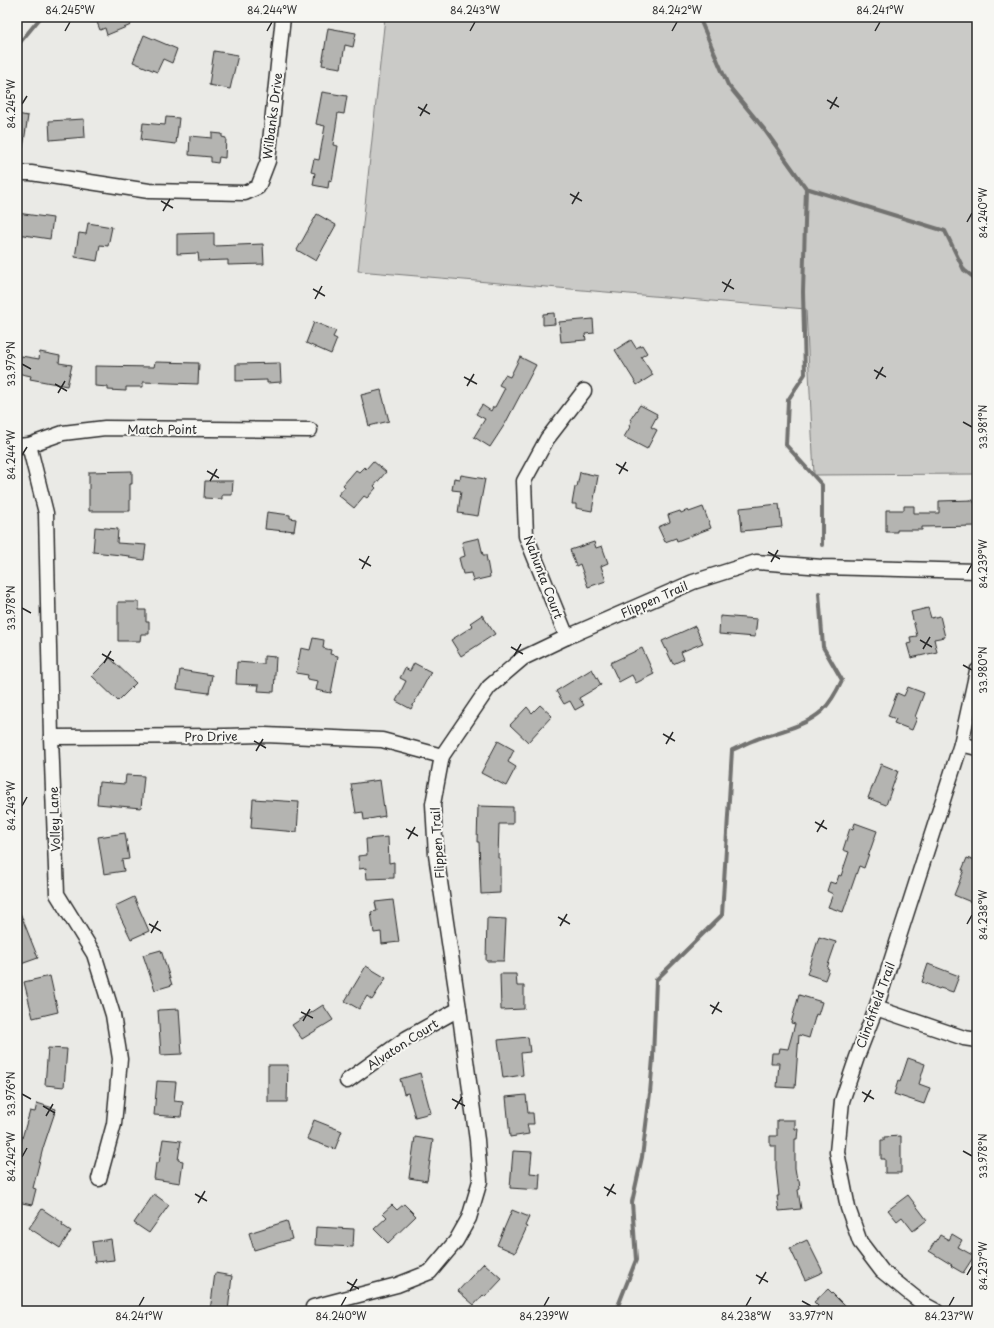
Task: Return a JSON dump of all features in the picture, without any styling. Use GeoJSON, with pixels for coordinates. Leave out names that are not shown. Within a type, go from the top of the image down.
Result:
{"type":"FeatureCollection","features":[{"type":"Feature","properties":{"kind":"street","name":"Wilbanks Drive"},"geometry":{"type":"LineString","coordinates":[[17,173],[31,173],[149,191],[245,193],[258,187],[268,161],[279,18]]}},
{"type":"Feature","properties":{"kind":"street","name":"Nahunta Court"},"geometry":{"type":"LineString","coordinates":[[567,637],[526,536],[524,481],[547,439],[584,391]]}},
{"type":"Feature","properties":{"kind":"street","name":"Match Point"},"geometry":{"type":"LineString","coordinates":[[23,445],[63,433],[105,428],[310,430]]}},
{"type":"Feature","properties":{"kind":"street","name":"Volley Lane"},"geometry":{"type":"LineString","coordinates":[[23,445],[46,513],[51,737],[57,894],[94,954],[113,1015],[120,1059],[114,1124],[99,1179]]}},
{"type":"Feature","properties":{"kind":"street","name":"Flippen Trail"},"geometry":{"type":"LineString","coordinates":[[313,1307],[397,1285],[430,1272],[456,1241],[469,1218],[480,1181],[477,1140],[436,855],[433,804],[442,756],[489,687],[523,658],[567,637],[693,582],[756,562],[822,567],[977,571]]}},
{"type":"Feature","properties":{"kind":"street","name":"Clinchfield Trail"},"geometry":{"type":"LineString","coordinates":[[936,1311],[923,1304],[882,1271],[860,1242],[848,1208],[837,1152],[842,1101],[876,1008],[961,744],[977,671]]}},
{"type":"Feature","properties":{"kind":"street","name":"Pro Drive"},"geometry":{"type":"LineString","coordinates":[[51,737],[265,735],[374,739],[442,756]]}},
{"type":"Feature","properties":{"kind":"street"},"geometry":{"type":"LineString","coordinates":[[961,744],[977,748]]}},
{"type":"Feature","properties":{"kind":"street"},"geometry":{"type":"LineString","coordinates":[[876,1008],[964,1038],[977,1040]]}},
{"type":"Feature","properties":{"kind":"street","name":"Alvaton Court"},"geometry":{"type":"LineString","coordinates":[[347,1081],[407,1038],[459,1009]]}},
{"type":"Feature","properties":{"kind":"shaded area"},"geometry":{"type":"Polygon","coordinates":[[[385,17],[977,17],[977,474],[814,475],[806,309],[358,271],[385,17]]]}},
{"type":"Feature","properties":{"kind":"building"},"geometry":{"type":"Polygon","coordinates":[[[95,17],[128,17],[131,25],[107,35],[105,28],[100,30],[95,17]]]}},
{"type":"Feature","properties":{"kind":"building"},"geometry":{"type":"Polygon","coordinates":[[[328,28],[356,33],[353,47],[345,45],[341,68],[322,65],[328,28]]]}},
{"type":"Feature","properties":{"kind":"building"},"geometry":{"type":"Polygon","coordinates":[[[144,35],[177,49],[172,63],[163,59],[157,72],[133,62],[144,35]]]}},
{"type":"Feature","properties":{"kind":"building"},"geometry":{"type":"Polygon","coordinates":[[[214,51],[238,55],[230,89],[209,85],[214,51]]]}},
{"type":"Feature","properties":{"kind":"building"},"geometry":{"type":"Polygon","coordinates":[[[322,92],[347,96],[344,114],[338,113],[333,145],[338,146],[332,181],[329,180],[328,188],[313,185],[315,173],[311,172],[314,159],[319,160],[325,126],[316,124],[322,92]]]}},
{"type":"Feature","properties":{"kind":"building"},"geometry":{"type":"Polygon","coordinates":[[[17,114],[28,116],[23,148],[17,147],[17,114]]]}},
{"type":"Feature","properties":{"kind":"building"},"geometry":{"type":"Polygon","coordinates":[[[166,117],[179,118],[176,144],[141,140],[143,123],[165,125],[166,117]]]}},
{"type":"Feature","properties":{"kind":"building"},"geometry":{"type":"Polygon","coordinates":[[[84,119],[85,137],[50,140],[49,121],[84,119]]]}},
{"type":"Feature","properties":{"kind":"building"},"geometry":{"type":"Polygon","coordinates":[[[212,133],[222,134],[222,137],[226,138],[225,158],[219,157],[218,163],[211,162],[211,157],[189,155],[190,136],[212,138],[212,133]]]}},
{"type":"Feature","properties":{"kind":"building"},"geometry":{"type":"Polygon","coordinates":[[[17,213],[53,218],[50,239],[17,234],[17,213]]]}},
{"type":"Feature","properties":{"kind":"building"},"geometry":{"type":"Polygon","coordinates":[[[317,214],[336,225],[316,261],[297,250],[317,214]]]}},
{"type":"Feature","properties":{"kind":"building"},"geometry":{"type":"Polygon","coordinates":[[[88,223],[112,227],[108,246],[100,245],[97,261],[75,257],[79,233],[86,234],[88,223]]]}},
{"type":"Feature","properties":{"kind":"building"},"geometry":{"type":"Polygon","coordinates":[[[214,233],[214,246],[263,244],[264,264],[228,265],[228,260],[199,261],[198,253],[177,254],[177,234],[214,233]]]}},
{"type":"Feature","properties":{"kind":"building"},"geometry":{"type":"Polygon","coordinates":[[[554,313],[555,324],[543,325],[543,314],[554,313]]]}},
{"type":"Feature","properties":{"kind":"building"},"geometry":{"type":"Polygon","coordinates":[[[593,319],[594,333],[585,334],[586,340],[561,342],[559,322],[593,319]]]}},
{"type":"Feature","properties":{"kind":"building"},"geometry":{"type":"Polygon","coordinates":[[[314,322],[336,331],[333,337],[337,339],[331,354],[306,343],[314,322]]]}},
{"type":"Feature","properties":{"kind":"building"},"geometry":{"type":"Polygon","coordinates":[[[631,340],[636,348],[642,345],[647,353],[641,357],[653,375],[637,385],[615,350],[631,340]]]}},
{"type":"Feature","properties":{"kind":"building"},"geometry":{"type":"Polygon","coordinates":[[[40,352],[60,356],[59,363],[72,365],[67,386],[30,379],[31,376],[17,373],[21,356],[39,359],[40,352]]]}},
{"type":"Feature","properties":{"kind":"building"},"geometry":{"type":"Polygon","coordinates":[[[520,357],[536,365],[505,424],[490,447],[474,437],[485,419],[476,414],[482,405],[491,411],[493,407],[495,407],[505,388],[499,385],[505,375],[510,377],[520,357]]]}},
{"type":"Feature","properties":{"kind":"building"},"geometry":{"type":"Polygon","coordinates":[[[155,362],[199,363],[198,384],[143,382],[143,387],[126,387],[126,391],[108,390],[108,387],[95,386],[95,366],[154,367],[155,362]]]}},
{"type":"Feature","properties":{"kind":"building"},"geometry":{"type":"Polygon","coordinates":[[[280,363],[281,382],[267,383],[267,380],[236,381],[236,364],[280,363]]]}},
{"type":"Feature","properties":{"kind":"building"},"geometry":{"type":"Polygon","coordinates":[[[381,390],[389,421],[369,426],[361,395],[381,390]]]}},
{"type":"Feature","properties":{"kind":"building"},"geometry":{"type":"Polygon","coordinates":[[[640,405],[657,414],[651,427],[657,430],[647,449],[624,437],[630,427],[629,426],[632,420],[630,420],[640,405]]]}},
{"type":"Feature","properties":{"kind":"building"},"geometry":{"type":"Polygon","coordinates":[[[373,461],[386,472],[374,486],[376,488],[367,498],[364,496],[354,508],[338,495],[345,487],[343,485],[356,470],[359,472],[364,467],[366,469],[373,461]]]}},
{"type":"Feature","properties":{"kind":"building"},"geometry":{"type":"Polygon","coordinates":[[[132,471],[132,484],[130,484],[130,511],[89,511],[89,472],[132,471]]]}},
{"type":"Feature","properties":{"kind":"building"},"geometry":{"type":"Polygon","coordinates":[[[580,472],[598,476],[592,511],[576,508],[576,504],[572,504],[575,487],[577,487],[580,472]]]}},
{"type":"Feature","properties":{"kind":"building"},"geometry":{"type":"Polygon","coordinates":[[[461,475],[485,479],[478,516],[458,513],[461,491],[452,490],[454,478],[460,479],[461,475]]]}},
{"type":"Feature","properties":{"kind":"building"},"geometry":{"type":"Polygon","coordinates":[[[205,481],[233,481],[232,495],[222,495],[222,499],[204,498],[205,481]]]}},
{"type":"Feature","properties":{"kind":"building"},"geometry":{"type":"Polygon","coordinates":[[[973,500],[974,503],[977,503],[977,526],[922,527],[922,530],[897,530],[897,532],[886,532],[886,510],[904,510],[904,506],[914,506],[914,513],[939,513],[939,501],[973,500]]]}},
{"type":"Feature","properties":{"kind":"building"},"geometry":{"type":"Polygon","coordinates":[[[779,504],[782,527],[742,531],[740,508],[779,504]]]}},
{"type":"Feature","properties":{"kind":"building"},"geometry":{"type":"Polygon","coordinates":[[[703,507],[711,528],[677,541],[676,538],[665,542],[658,527],[670,522],[668,515],[680,511],[681,513],[688,510],[689,512],[703,507]]]}},
{"type":"Feature","properties":{"kind":"building"},"geometry":{"type":"Polygon","coordinates":[[[267,512],[290,515],[290,518],[296,519],[294,531],[265,529],[267,512]]]}},
{"type":"Feature","properties":{"kind":"building"},"geometry":{"type":"Polygon","coordinates":[[[95,527],[118,529],[117,543],[146,545],[144,560],[129,558],[130,556],[93,552],[95,527]]]}},
{"type":"Feature","properties":{"kind":"building"},"geometry":{"type":"Polygon","coordinates":[[[479,538],[483,555],[486,555],[490,577],[473,581],[471,573],[463,574],[459,558],[465,556],[462,542],[479,538]]]}},
{"type":"Feature","properties":{"kind":"building"},"geometry":{"type":"Polygon","coordinates":[[[594,542],[596,548],[602,546],[608,563],[601,566],[606,581],[588,587],[580,564],[576,566],[570,550],[594,542]]]}},
{"type":"Feature","properties":{"kind":"building"},"geometry":{"type":"Polygon","coordinates":[[[118,602],[139,602],[139,610],[146,610],[146,622],[149,622],[149,634],[141,634],[140,641],[118,641],[118,602]]]}},
{"type":"Feature","properties":{"kind":"building"},"geometry":{"type":"Polygon","coordinates":[[[928,608],[931,618],[940,616],[945,637],[934,639],[937,652],[911,658],[907,644],[911,643],[910,637],[917,636],[911,612],[928,608]]]}},
{"type":"Feature","properties":{"kind":"building"},"geometry":{"type":"Polygon","coordinates":[[[482,615],[495,634],[461,656],[451,640],[473,626],[470,623],[482,615]]]}},
{"type":"Feature","properties":{"kind":"building"},"geometry":{"type":"Polygon","coordinates":[[[720,616],[757,619],[755,637],[719,634],[720,616]]]}},
{"type":"Feature","properties":{"kind":"building"},"geometry":{"type":"Polygon","coordinates":[[[695,626],[703,643],[681,652],[684,659],[673,664],[662,641],[695,626]]]}},
{"type":"Feature","properties":{"kind":"building"},"geometry":{"type":"Polygon","coordinates":[[[313,638],[324,640],[323,648],[331,650],[330,654],[338,656],[331,693],[316,690],[318,681],[307,679],[308,675],[296,673],[301,648],[310,650],[313,638]]]}},
{"type":"Feature","properties":{"kind":"building"},"geometry":{"type":"Polygon","coordinates":[[[642,648],[654,674],[636,683],[632,675],[619,682],[610,663],[642,648]]]}},
{"type":"Feature","properties":{"kind":"building"},"geometry":{"type":"Polygon","coordinates":[[[264,656],[276,657],[274,692],[258,691],[259,685],[236,684],[237,662],[264,664],[264,656]]]}},
{"type":"Feature","properties":{"kind":"building"},"geometry":{"type":"Polygon","coordinates":[[[110,658],[136,683],[118,701],[92,676],[110,658]]]}},
{"type":"Feature","properties":{"kind":"building"},"geometry":{"type":"Polygon","coordinates":[[[414,663],[431,672],[411,709],[396,701],[406,681],[400,678],[405,668],[410,671],[414,663]]]}},
{"type":"Feature","properties":{"kind":"building"},"geometry":{"type":"Polygon","coordinates":[[[592,669],[601,685],[579,698],[584,705],[575,710],[570,701],[564,704],[556,691],[592,669]]]}},
{"type":"Feature","properties":{"kind":"building"},"geometry":{"type":"Polygon","coordinates":[[[180,670],[212,675],[209,693],[177,689],[180,670]]]}},
{"type":"Feature","properties":{"kind":"building"},"geometry":{"type":"Polygon","coordinates":[[[908,687],[924,693],[912,730],[894,723],[896,719],[888,716],[897,693],[904,696],[908,687]]]}},
{"type":"Feature","properties":{"kind":"building"},"geometry":{"type":"Polygon","coordinates":[[[540,705],[552,716],[528,742],[510,725],[527,707],[532,713],[540,705]]]}},
{"type":"Feature","properties":{"kind":"building"},"geometry":{"type":"Polygon","coordinates":[[[498,741],[514,750],[508,762],[516,767],[506,786],[481,773],[498,741]]]}},
{"type":"Feature","properties":{"kind":"building"},"geometry":{"type":"Polygon","coordinates":[[[881,764],[898,771],[886,805],[868,798],[881,764]]]}},
{"type":"Feature","properties":{"kind":"building"},"geometry":{"type":"Polygon","coordinates":[[[126,775],[144,776],[141,808],[97,804],[99,782],[125,784],[126,775]]]}},
{"type":"Feature","properties":{"kind":"building"},"geometry":{"type":"Polygon","coordinates":[[[380,780],[385,816],[364,820],[363,812],[356,813],[351,784],[380,780]]]}},
{"type":"Feature","properties":{"kind":"building"},"geometry":{"type":"Polygon","coordinates":[[[253,799],[299,802],[297,832],[251,828],[253,799]]]}},
{"type":"Feature","properties":{"kind":"building"},"geometry":{"type":"Polygon","coordinates":[[[478,806],[513,807],[513,824],[499,824],[498,858],[500,858],[500,893],[481,894],[479,842],[477,842],[478,806]]]}},
{"type":"Feature","properties":{"kind":"building"},"geometry":{"type":"Polygon","coordinates":[[[855,823],[877,831],[864,868],[859,866],[843,912],[828,907],[833,894],[827,891],[830,882],[836,884],[839,875],[841,876],[849,852],[843,850],[850,828],[853,829],[855,823]]]}},
{"type":"Feature","properties":{"kind":"building"},"geometry":{"type":"Polygon","coordinates":[[[125,833],[129,859],[122,860],[124,871],[104,874],[98,837],[125,833]]]}},
{"type":"Feature","properties":{"kind":"building"},"geometry":{"type":"Polygon","coordinates":[[[388,837],[389,863],[394,862],[394,878],[367,879],[366,868],[359,869],[358,856],[367,855],[366,839],[388,837]]]}},
{"type":"Feature","properties":{"kind":"building"},"geometry":{"type":"Polygon","coordinates":[[[967,858],[977,862],[977,888],[971,902],[954,895],[967,858]]]}},
{"type":"Feature","properties":{"kind":"building"},"geometry":{"type":"Polygon","coordinates":[[[134,897],[149,931],[131,939],[115,906],[134,897]]]}},
{"type":"Feature","properties":{"kind":"building"},"geometry":{"type":"Polygon","coordinates":[[[393,900],[399,942],[382,944],[381,932],[374,933],[371,912],[377,911],[375,902],[393,900]]]}},
{"type":"Feature","properties":{"kind":"building"},"geometry":{"type":"Polygon","coordinates":[[[17,905],[38,958],[21,964],[17,955],[17,905]]]}},
{"type":"Feature","properties":{"kind":"building"},"geometry":{"type":"Polygon","coordinates":[[[487,918],[506,919],[504,961],[486,961],[487,918]]]}},
{"type":"Feature","properties":{"kind":"building"},"geometry":{"type":"Polygon","coordinates":[[[819,937],[836,942],[827,968],[829,969],[825,980],[807,974],[819,937]]]}},
{"type":"Feature","properties":{"kind":"building"},"geometry":{"type":"Polygon","coordinates":[[[161,950],[172,985],[155,990],[143,955],[161,950]]]}},
{"type":"Feature","properties":{"kind":"building"},"geometry":{"type":"Polygon","coordinates":[[[928,964],[959,976],[953,992],[939,989],[922,982],[928,964]]]}},
{"type":"Feature","properties":{"kind":"building"},"geometry":{"type":"Polygon","coordinates":[[[366,966],[386,978],[372,1000],[367,996],[359,1009],[345,1001],[366,966]]]}},
{"type":"Feature","properties":{"kind":"building"},"geometry":{"type":"Polygon","coordinates":[[[500,974],[516,974],[517,986],[524,986],[524,1009],[501,1010],[500,974]]]}},
{"type":"Feature","properties":{"kind":"building"},"geometry":{"type":"Polygon","coordinates":[[[50,976],[58,1012],[33,1018],[24,982],[50,976]]]}},
{"type":"Feature","properties":{"kind":"building"},"geometry":{"type":"Polygon","coordinates":[[[799,995],[822,1002],[818,1015],[816,1014],[809,1038],[799,1035],[795,1088],[777,1087],[779,1063],[771,1063],[772,1053],[779,1053],[780,1048],[788,1049],[795,1024],[791,1023],[799,995]]]}},
{"type":"Feature","properties":{"kind":"building"},"geometry":{"type":"Polygon","coordinates":[[[323,1005],[333,1020],[302,1039],[292,1025],[323,1005]]]}},
{"type":"Feature","properties":{"kind":"building"},"geometry":{"type":"Polygon","coordinates":[[[179,1009],[182,1054],[161,1055],[158,1010],[179,1009]]]}},
{"type":"Feature","properties":{"kind":"building"},"geometry":{"type":"Polygon","coordinates":[[[528,1037],[530,1052],[521,1053],[523,1075],[503,1078],[498,1040],[528,1037]]]}},
{"type":"Feature","properties":{"kind":"building"},"geometry":{"type":"Polygon","coordinates":[[[48,1048],[67,1049],[64,1087],[45,1085],[48,1048]]]}},
{"type":"Feature","properties":{"kind":"building"},"geometry":{"type":"Polygon","coordinates":[[[908,1058],[925,1064],[919,1084],[930,1088],[924,1104],[894,1094],[898,1081],[900,1082],[908,1058]]]}},
{"type":"Feature","properties":{"kind":"building"},"geometry":{"type":"Polygon","coordinates":[[[268,1065],[288,1065],[287,1102],[268,1102],[268,1065]]]}},
{"type":"Feature","properties":{"kind":"building"},"geometry":{"type":"Polygon","coordinates":[[[420,1073],[431,1113],[415,1117],[408,1093],[404,1094],[400,1079],[420,1073]]]}},
{"type":"Feature","properties":{"kind":"building"},"geometry":{"type":"Polygon","coordinates":[[[157,1081],[176,1082],[174,1101],[183,1102],[181,1117],[154,1115],[157,1081]]]}},
{"type":"Feature","properties":{"kind":"building"},"geometry":{"type":"Polygon","coordinates":[[[526,1095],[528,1113],[533,1113],[534,1124],[527,1124],[529,1134],[510,1137],[506,1097],[526,1095]]]}},
{"type":"Feature","properties":{"kind":"building"},"geometry":{"type":"Polygon","coordinates":[[[37,1103],[56,1109],[43,1148],[33,1188],[36,1189],[32,1205],[17,1202],[17,1155],[30,1111],[35,1112],[37,1103]]]}},
{"type":"Feature","properties":{"kind":"building"},"geometry":{"type":"Polygon","coordinates":[[[314,1120],[342,1131],[335,1149],[307,1139],[314,1120]]]}},
{"type":"Feature","properties":{"kind":"building"},"geometry":{"type":"Polygon","coordinates":[[[777,1120],[795,1120],[795,1129],[798,1129],[797,1139],[795,1139],[795,1168],[797,1180],[799,1180],[800,1189],[798,1190],[801,1209],[779,1211],[777,1196],[779,1196],[776,1168],[776,1146],[770,1146],[770,1136],[777,1136],[777,1120]]]}},
{"type":"Feature","properties":{"kind":"building"},"geometry":{"type":"Polygon","coordinates":[[[901,1136],[901,1173],[885,1173],[885,1159],[881,1159],[881,1140],[884,1140],[884,1137],[901,1136]]]}},
{"type":"Feature","properties":{"kind":"building"},"geometry":{"type":"Polygon","coordinates":[[[415,1137],[433,1140],[427,1181],[409,1178],[415,1137]]]}},
{"type":"Feature","properties":{"kind":"building"},"geometry":{"type":"Polygon","coordinates":[[[163,1139],[181,1141],[178,1160],[183,1161],[180,1183],[154,1179],[156,1163],[159,1163],[163,1139]]]}},
{"type":"Feature","properties":{"kind":"building"},"geometry":{"type":"Polygon","coordinates":[[[513,1151],[532,1152],[530,1173],[540,1174],[539,1190],[510,1188],[513,1151]]]}},
{"type":"Feature","properties":{"kind":"building"},"geometry":{"type":"Polygon","coordinates":[[[154,1194],[169,1205],[149,1233],[134,1223],[154,1194]]]}},
{"type":"Feature","properties":{"kind":"building"},"geometry":{"type":"Polygon","coordinates":[[[908,1195],[927,1220],[913,1231],[902,1217],[897,1221],[888,1210],[908,1195]]]}},
{"type":"Feature","properties":{"kind":"building"},"geometry":{"type":"Polygon","coordinates":[[[404,1204],[416,1216],[388,1243],[374,1229],[387,1217],[383,1213],[392,1205],[397,1210],[404,1204]]]}},
{"type":"Feature","properties":{"kind":"building"},"geometry":{"type":"Polygon","coordinates":[[[42,1209],[63,1223],[62,1225],[71,1231],[60,1248],[29,1228],[42,1209]]]}},
{"type":"Feature","properties":{"kind":"building"},"geometry":{"type":"Polygon","coordinates":[[[512,1210],[529,1217],[525,1226],[527,1227],[515,1253],[497,1245],[512,1210]]]}},
{"type":"Feature","properties":{"kind":"building"},"geometry":{"type":"Polygon","coordinates":[[[287,1221],[292,1239],[254,1250],[249,1233],[287,1221]]]}},
{"type":"Feature","properties":{"kind":"building"},"geometry":{"type":"Polygon","coordinates":[[[316,1227],[354,1229],[353,1247],[315,1245],[316,1227]]]}},
{"type":"Feature","properties":{"kind":"building"},"geometry":{"type":"Polygon","coordinates":[[[952,1234],[962,1240],[958,1247],[974,1256],[963,1273],[929,1251],[940,1235],[949,1240],[952,1234]]]}},
{"type":"Feature","properties":{"kind":"building"},"geometry":{"type":"Polygon","coordinates":[[[111,1239],[114,1260],[95,1262],[92,1242],[111,1239]]]}},
{"type":"Feature","properties":{"kind":"building"},"geometry":{"type":"Polygon","coordinates":[[[807,1240],[823,1272],[805,1280],[790,1248],[807,1240]]]}},
{"type":"Feature","properties":{"kind":"building"},"geometry":{"type":"Polygon","coordinates":[[[484,1263],[502,1279],[485,1297],[483,1295],[474,1305],[458,1291],[484,1263]]]}},
{"type":"Feature","properties":{"kind":"building"},"geometry":{"type":"Polygon","coordinates":[[[215,1273],[232,1276],[228,1311],[210,1311],[215,1273]]]}},
{"type":"Feature","properties":{"kind":"building"},"geometry":{"type":"Polygon","coordinates":[[[828,1289],[850,1311],[813,1311],[818,1306],[814,1302],[828,1289]]]}},
{"type":"Feature","properties":{"kind":"waterway"},"geometry":{"type":"LineString","coordinates":[[17,46],[41,17]]}},
{"type":"Feature","properties":{"kind":"waterway"},"geometry":{"type":"LineString","coordinates":[[699,17],[728,85],[764,129],[806,188],[945,231],[964,270],[977,280]]}},
{"type":"Feature","properties":{"kind":"waterway"},"geometry":{"type":"LineString","coordinates":[[806,188],[803,292],[805,374],[788,400],[786,445],[822,485],[822,545]]}},
{"type":"Feature","properties":{"kind":"waterway"},"geometry":{"type":"LineString","coordinates":[[616,1311],[636,1260],[632,1202],[642,1157],[650,1093],[656,980],[722,915],[732,750],[752,741],[798,726],[814,717],[828,704],[842,680],[823,647],[819,593]]}}]}
